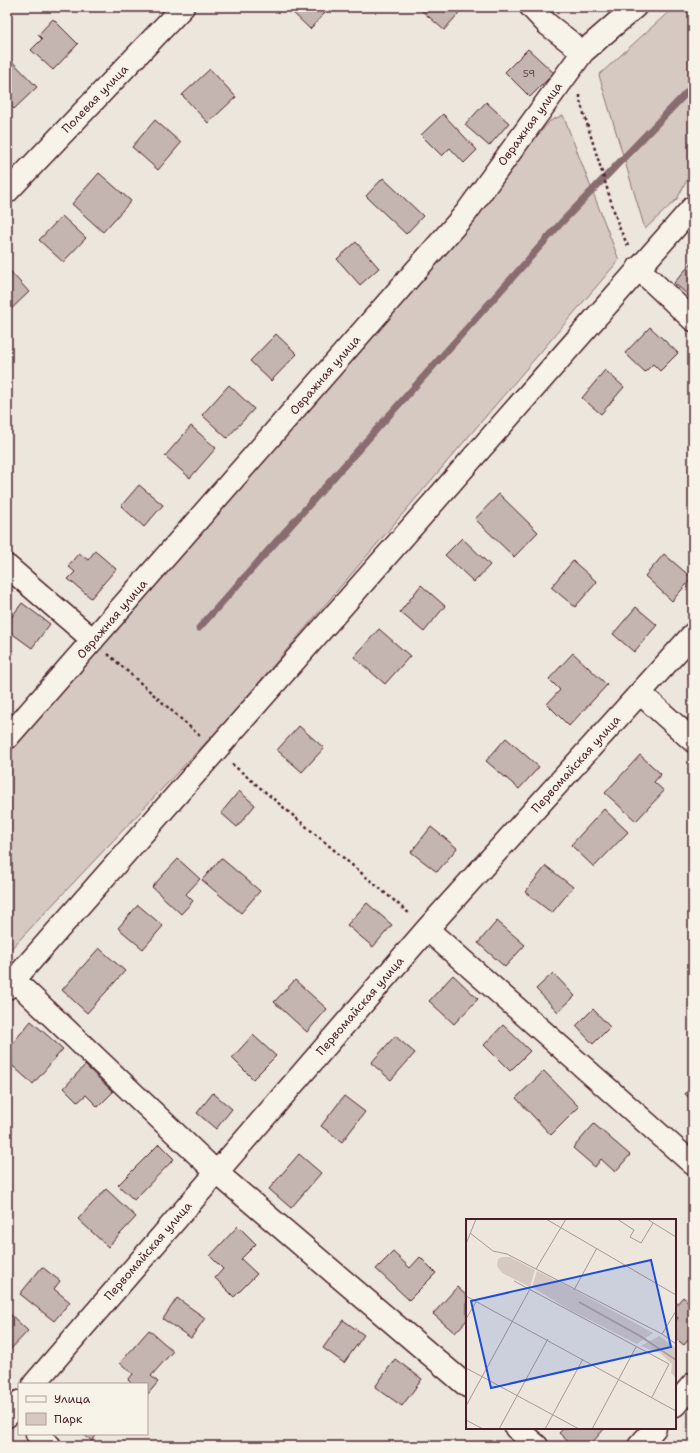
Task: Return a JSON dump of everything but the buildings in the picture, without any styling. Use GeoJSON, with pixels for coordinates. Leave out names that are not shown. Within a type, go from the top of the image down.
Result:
{"type":"FeatureCollection","features":[{"type":"Feature","properties":{"kind":"street","name":"Полевая улица"},"geometry":{"type":"LineString","coordinates":[[7,192],[183,7]]}},
{"type":"Feature","properties":{"kind":"street"},"geometry":{"type":"LineString","coordinates":[[531,7],[547,24],[583,52]]}},
{"type":"Feature","properties":{"kind":"street","name":"Овражная улица"},"geometry":{"type":"LineString","coordinates":[[7,738],[466,213],[583,52],[635,7]]}},
{"type":"Feature","properties":{"kind":"street"},"geometry":{"type":"LineString","coordinates":[[466,1385],[216,1172],[10,984],[693,207]]}},
{"type":"Feature","properties":{"kind":"street"},"geometry":{"type":"LineString","coordinates":[[638,268],[693,320]]}},
{"type":"Feature","properties":{"kind":"street"},"geometry":{"type":"LineString","coordinates":[[7,566],[93,640]]}},
{"type":"Feature","properties":{"kind":"street","name":"Первомайская улица"},"geometry":{"type":"LineString","coordinates":[[35,1383],[427,929],[693,634]]}},
{"type":"Feature","properties":{"kind":"street"},"geometry":{"type":"LineString","coordinates":[[640,693],[693,741]]}},
{"type":"Feature","properties":{"kind":"street"},"geometry":{"type":"LineString","coordinates":[[427,929],[693,1164]]}},
{"type":"Feature","properties":{"kind":"street"},"geometry":{"type":"LineString","coordinates":[[676,1404],[693,1384]]}},
{"type":"Feature","properties":{"kind":"street"},"geometry":{"type":"LineString","coordinates":[[517,1429],[537,1446]]}},
{"type":"Feature","properties":{"kind":"street"},"geometry":{"type":"LineString","coordinates":[[639,1446],[654,1429]]}},
{"type":"Feature","properties":{"kind":"street"},"geometry":{"type":"LineString","coordinates":[[38,1435],[50,1446]]}},
{"type":"Feature","properties":{"kind":"path"},"geometry":{"type":"LineString","coordinates":[[580,87],[580,102],[619,227],[638,268]]}},
{"type":"Feature","properties":{"kind":"path"},"geometry":{"type":"LineString","coordinates":[[93,640],[216,750],[427,929]]}},
{"type":"Feature","properties":{"kind":"green space"},"geometry":{"type":"Polygon","coordinates":[[[674,7],[693,7],[693,169],[677,199],[645,229],[599,75],[674,7]]]}},
{"type":"Feature","properties":{"kind":"green space"},"geometry":{"type":"Polygon","coordinates":[[[563,115],[619,260],[227,720],[7,953],[7,752],[89,653],[550,121],[563,115]]]}},
{"type":"Feature","properties":{"kind":"waterway"},"geometry":{"type":"LineString","coordinates":[[199,628],[561,223],[693,86]]}}]}
